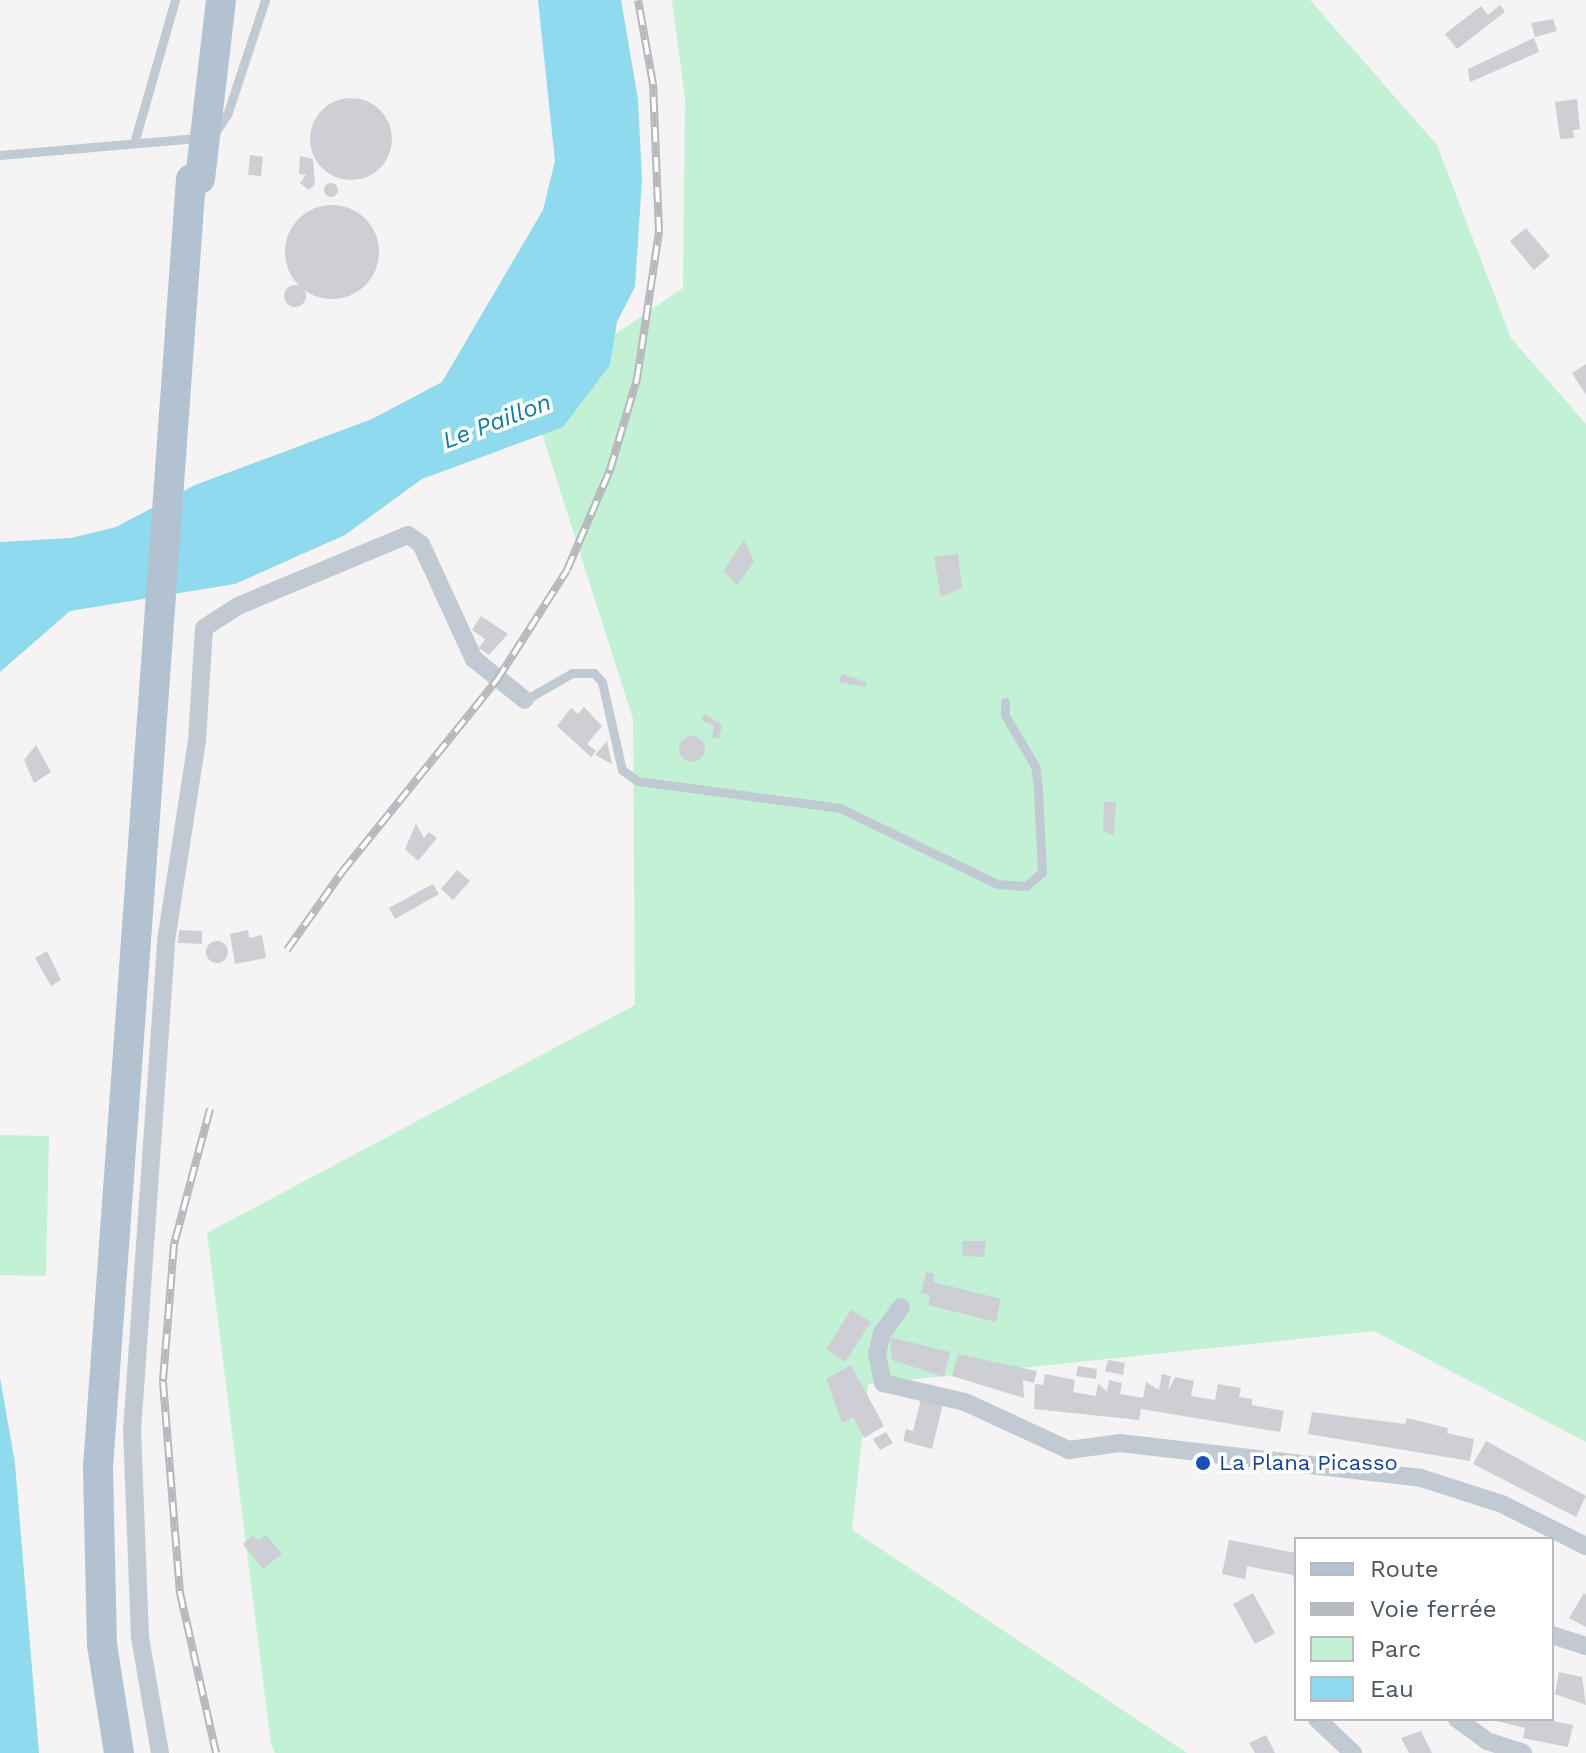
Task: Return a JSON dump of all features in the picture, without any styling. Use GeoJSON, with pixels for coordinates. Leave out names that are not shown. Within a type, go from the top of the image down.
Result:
{"type":"FeatureCollection","features":[{"type":"Feature","properties":{"kind":"main road"},"geometry":{"type":"LineString","coordinates":[[119,1753],[102,1645],[98,1467],[211,0]]}},
{"type":"Feature","properties":{"kind":"main road"},"geometry":{"type":"LineString","coordinates":[[196,179],[221,0]]}},
{"type":"Feature","properties":{"kind":"main road"},"geometry":{"type":"LineString","coordinates":[[131,1753],[116,1646],[111,1467],[160,664]]}},
{"type":"Feature","properties":{"kind":"street"},"geometry":{"type":"LineString","coordinates":[[160,1753],[140,1637],[132,1431],[166,941],[197,740],[204,628],[238,606],[408,535],[421,544],[474,659],[525,700]]}},
{"type":"Feature","properties":{"kind":"street"},"geometry":{"type":"LineString","coordinates":[[901,1307],[882,1333],[877,1354],[883,1383],[965,1402],[1069,1450],[1120,1443],[1421,1478],[1502,1504],[1586,1546]]}},
{"type":"Feature","properties":{"kind":"street"},"geometry":{"type":"LineString","coordinates":[[1554,1636],[1586,1646]]}},
{"type":"Feature","properties":{"kind":"street"},"geometry":{"type":"LineString","coordinates":[[1319,1721],[1353,1753]]}},
{"type":"Feature","properties":{"kind":"street"},"geometry":{"type":"LineString","coordinates":[[1475,1736],[1523,1753]]}},
{"type":"Feature","properties":{"kind":"lane"},"geometry":{"type":"LineString","coordinates":[[134,143],[175,0]]}},
{"type":"Feature","properties":{"kind":"lane"},"geometry":{"type":"LineString","coordinates":[[0,155],[189,140],[217,131],[265,0]]}},
{"type":"Feature","properties":{"kind":"lane"},"geometry":{"type":"LineString","coordinates":[[525,700],[572,673],[594,673],[627,775],[729,796],[840,808],[997,884],[1026,886],[1042,872],[1038,789],[1035,766],[1005,715],[1005,702]]}},
{"type":"Feature","properties":{"kind":"green space"},"geometry":{"type":"Polygon","coordinates":[[[672,0],[1310,0],[1437,145],[1511,338],[1586,424],[1586,1442],[1374,1331],[868,1384],[852,1530],[1187,1753],[275,1753],[271,1744],[207,1233],[635,1005],[633,719],[529,393],[683,288],[685,98],[672,0]]]}},
{"type":"Feature","properties":{"kind":"green space"},"geometry":{"type":"Polygon","coordinates":[[[0,1135],[49,1136],[46,1276],[0,1275],[0,1135]]]}},
{"type":"Feature","properties":{"kind":"water","name":"Le Paillon"},"geometry":{"type":"Polygon","coordinates":[[[538,0],[621,0],[638,99],[642,180],[635,287],[617,322],[610,365],[563,427],[422,479],[345,535],[235,584],[70,611],[0,672],[0,542],[71,538],[116,527],[195,485],[372,419],[442,382],[543,210],[555,161],[538,0]]]}},
{"type":"Feature","properties":{"kind":"water"},"geometry":{"type":"Polygon","coordinates":[[[0,1378],[15,1463],[39,1753],[0,1753],[0,1378]]]}},
{"type":"Feature","properties":{"kind":"building"},"geometry":{"type":"Polygon","coordinates":[[[1500,5],[1505,12],[1457,49],[1445,34],[1481,6],[1488,15],[1500,5]]]}},
{"type":"Feature","properties":{"kind":"building"},"geometry":{"type":"Polygon","coordinates":[[[1553,19],[1557,31],[1535,37],[1531,23],[1553,19]]]}},
{"type":"Feature","properties":{"kind":"building"},"geometry":{"type":"Polygon","coordinates":[[[1534,38],[1539,52],[1470,82],[1468,69],[1534,38]]]}},
{"type":"Feature","properties":{"kind":"building"},"geometry":{"type":"Polygon","coordinates":[[[343,98],[359,98],[374,105],[385,116],[392,139],[389,155],[380,168],[359,180],[343,180],[328,173],[317,162],[310,147],[310,131],[317,116],[328,105],[343,98]]]}},
{"type":"Feature","properties":{"kind":"building"},"geometry":{"type":"Polygon","coordinates":[[[1577,99],[1580,129],[1573,130],[1574,138],[1560,139],[1555,102],[1577,99]]]}},
{"type":"Feature","properties":{"kind":"building"},"geometry":{"type":"Polygon","coordinates":[[[250,155],[263,157],[261,176],[248,175],[250,155]]]}},
{"type":"Feature","properties":{"kind":"building"},"geometry":{"type":"Polygon","coordinates":[[[300,156],[313,159],[315,184],[309,190],[300,183],[306,175],[299,174],[300,156]]]}},
{"type":"Feature","properties":{"kind":"building"},"geometry":{"type":"Polygon","coordinates":[[[331,183],[338,190],[331,197],[324,190],[331,183]]]}},
{"type":"Feature","properties":{"kind":"building"},"geometry":{"type":"Polygon","coordinates":[[[332,205],[350,209],[365,219],[375,234],[379,252],[375,270],[365,285],[350,295],[332,299],[314,295],[299,285],[289,270],[285,252],[289,234],[299,219],[314,209],[332,205]]]}},
{"type":"Feature","properties":{"kind":"building"},"geometry":{"type":"Polygon","coordinates":[[[1526,228],[1550,256],[1534,270],[1510,241],[1526,228]]]}},
{"type":"Feature","properties":{"kind":"building"},"geometry":{"type":"Polygon","coordinates":[[[295,285],[303,288],[306,296],[303,304],[295,307],[287,304],[284,296],[287,288],[295,285]]]}},
{"type":"Feature","properties":{"kind":"building"},"geometry":{"type":"Polygon","coordinates":[[[1586,364],[1586,395],[1572,373],[1586,364]]]}},
{"type":"Feature","properties":{"kind":"building"},"geometry":{"type":"Polygon","coordinates":[[[744,540],[754,562],[737,585],[723,571],[744,540]]]}},
{"type":"Feature","properties":{"kind":"building"},"geometry":{"type":"Polygon","coordinates":[[[958,554],[962,588],[941,597],[934,557],[958,554]]]}},
{"type":"Feature","properties":{"kind":"building"},"geometry":{"type":"Polygon","coordinates":[[[481,616],[508,634],[489,655],[479,648],[485,639],[472,630],[481,616]]]}},
{"type":"Feature","properties":{"kind":"building"},"geometry":{"type":"Polygon","coordinates":[[[842,674],[867,682],[865,687],[839,682],[842,674]]]}},
{"type":"Feature","properties":{"kind":"building"},"geometry":{"type":"Polygon","coordinates":[[[584,707],[602,726],[587,744],[596,751],[591,757],[557,726],[571,708],[578,714],[584,707]]]}},
{"type":"Feature","properties":{"kind":"building"},"geometry":{"type":"Polygon","coordinates":[[[704,714],[722,725],[719,739],[712,737],[714,726],[701,720],[704,714]]]}},
{"type":"Feature","properties":{"kind":"building"},"geometry":{"type":"Polygon","coordinates":[[[692,736],[701,740],[705,749],[701,758],[692,762],[683,758],[679,749],[683,740],[692,736]]]}},
{"type":"Feature","properties":{"kind":"building"},"geometry":{"type":"Polygon","coordinates":[[[607,741],[612,764],[595,755],[607,741]]]}},
{"type":"Feature","properties":{"kind":"building"},"geometry":{"type":"Polygon","coordinates":[[[36,745],[51,772],[34,783],[24,760],[36,745]]]}},
{"type":"Feature","properties":{"kind":"building"},"geometry":{"type":"Polygon","coordinates":[[[1104,802],[1116,802],[1114,836],[1103,830],[1104,802]]]}},
{"type":"Feature","properties":{"kind":"building"},"geometry":{"type":"Polygon","coordinates":[[[416,824],[424,838],[429,832],[437,838],[418,861],[405,849],[416,824]]]}},
{"type":"Feature","properties":{"kind":"building"},"geometry":{"type":"Polygon","coordinates":[[[457,870],[470,881],[453,900],[441,889],[457,870]]]}},
{"type":"Feature","properties":{"kind":"building"},"geometry":{"type":"Polygon","coordinates":[[[433,884],[439,894],[395,919],[389,908],[433,884]]]}},
{"type":"Feature","properties":{"kind":"building"},"geometry":{"type":"Polygon","coordinates":[[[179,930],[202,931],[202,944],[178,943],[179,930]]]}},
{"type":"Feature","properties":{"kind":"building"},"geometry":{"type":"Polygon","coordinates":[[[248,930],[249,938],[262,935],[266,958],[235,964],[230,934],[248,930]]]}},
{"type":"Feature","properties":{"kind":"building"},"geometry":{"type":"Polygon","coordinates":[[[217,941],[225,944],[228,952],[225,960],[217,963],[209,960],[206,952],[209,944],[217,941]]]}},
{"type":"Feature","properties":{"kind":"building"},"geometry":{"type":"Polygon","coordinates":[[[47,951],[61,980],[51,986],[35,958],[47,951]]]}},
{"type":"Feature","properties":{"kind":"building"},"geometry":{"type":"Polygon","coordinates":[[[963,1241],[986,1241],[984,1257],[962,1256],[963,1241]]]}},
{"type":"Feature","properties":{"kind":"building"},"geometry":{"type":"Polygon","coordinates":[[[926,1272],[935,1274],[933,1282],[1001,1299],[996,1322],[928,1305],[930,1295],[921,1293],[926,1272]]]}},
{"type":"Feature","properties":{"kind":"building"},"geometry":{"type":"Polygon","coordinates":[[[851,1310],[871,1322],[845,1362],[826,1349],[851,1310]]]}},
{"type":"Feature","properties":{"kind":"building"},"geometry":{"type":"Polygon","coordinates":[[[890,1337],[950,1352],[944,1377],[892,1360],[890,1337]]]}},
{"type":"Feature","properties":{"kind":"building"},"geometry":{"type":"Polygon","coordinates":[[[958,1354],[1037,1371],[1034,1383],[1023,1380],[1024,1398],[952,1376],[958,1354]]]}},
{"type":"Feature","properties":{"kind":"building"},"geometry":{"type":"Polygon","coordinates":[[[1108,1360],[1125,1363],[1123,1375],[1105,1371],[1108,1360]]]}},
{"type":"Feature","properties":{"kind":"building"},"geometry":{"type":"Polygon","coordinates":[[[851,1365],[884,1426],[864,1438],[853,1417],[842,1423],[826,1379],[851,1365]]]}},
{"type":"Feature","properties":{"kind":"building"},"geometry":{"type":"Polygon","coordinates":[[[1078,1366],[1097,1369],[1096,1379],[1076,1376],[1078,1366]]]}},
{"type":"Feature","properties":{"kind":"building"},"geometry":{"type":"Polygon","coordinates":[[[1045,1374],[1075,1380],[1073,1392],[1096,1396],[1098,1383],[1107,1392],[1109,1380],[1122,1383],[1120,1394],[1143,1398],[1146,1382],[1159,1390],[1162,1374],[1171,1376],[1168,1391],[1175,1377],[1194,1381],[1191,1396],[1215,1400],[1218,1384],[1241,1388],[1239,1397],[1252,1399],[1252,1405],[1284,1411],[1280,1432],[1141,1409],[1139,1420],[1034,1409],[1035,1384],[1043,1385],[1045,1374]]]}},
{"type":"Feature","properties":{"kind":"building"},"geometry":{"type":"Polygon","coordinates":[[[921,1399],[943,1404],[932,1449],[903,1441],[906,1429],[913,1431],[921,1399]]]}},
{"type":"Feature","properties":{"kind":"building"},"geometry":{"type":"Polygon","coordinates":[[[1312,1412],[1405,1424],[1407,1418],[1448,1428],[1447,1433],[1474,1439],[1470,1461],[1308,1434],[1312,1412]]]}},
{"type":"Feature","properties":{"kind":"building"},"geometry":{"type":"Polygon","coordinates":[[[886,1432],[893,1443],[880,1450],[873,1439],[886,1432]]]}},
{"type":"Feature","properties":{"kind":"building"},"geometry":{"type":"Polygon","coordinates":[[[1486,1441],[1586,1496],[1576,1517],[1473,1464],[1486,1441]]]}},
{"type":"Feature","properties":{"kind":"building"},"geometry":{"type":"Polygon","coordinates":[[[253,1535],[258,1541],[266,1535],[282,1554],[263,1569],[243,1544],[253,1535]]]}},
{"type":"Feature","properties":{"kind":"building"},"geometry":{"type":"Polygon","coordinates":[[[1229,1540],[1294,1553],[1294,1579],[1293,1575],[1247,1566],[1245,1579],[1222,1574],[1229,1540]]]}},
{"type":"Feature","properties":{"kind":"building"},"geometry":{"type":"Polygon","coordinates":[[[1253,1593],[1275,1633],[1255,1644],[1233,1604],[1253,1593]]]}},
{"type":"Feature","properties":{"kind":"building"},"geometry":{"type":"Polygon","coordinates":[[[1584,1593],[1586,1595],[1586,1627],[1569,1618],[1584,1593]]]}},
{"type":"Feature","properties":{"kind":"building"},"geometry":{"type":"Polygon","coordinates":[[[1559,1672],[1582,1677],[1586,1705],[1555,1694],[1559,1672]]]}},
{"type":"Feature","properties":{"kind":"building"},"geometry":{"type":"Polygon","coordinates":[[[1497,1721],[1552,1721],[1573,1725],[1568,1747],[1523,1738],[1525,1728],[1497,1721]]]}},
{"type":"Feature","properties":{"kind":"building"},"geometry":{"type":"Polygon","coordinates":[[[1421,1731],[1432,1753],[1409,1753],[1401,1738],[1421,1731]]]}},
{"type":"Feature","properties":{"kind":"building"},"geometry":{"type":"Polygon","coordinates":[[[1266,1735],[1275,1753],[1255,1753],[1249,1743],[1266,1735]]]}},
{"type":"Feature","properties":{"kind":"railway"},"geometry":{"type":"LineString","coordinates":[[287,950],[342,872],[497,680],[567,570],[610,470],[637,379],[659,232],[653,84],[638,0]]}},
{"type":"Feature","properties":{"kind":"railway"},"geometry":{"type":"LineString","coordinates":[[210,1109],[174,1244],[163,1382],[180,1593],[216,1753]]}},
{"type":"Feature","properties":{"kind":"place","name":"La Plana Picasso"},"geometry":{"type":"Point","coordinates":[1203,1463]}}]}
